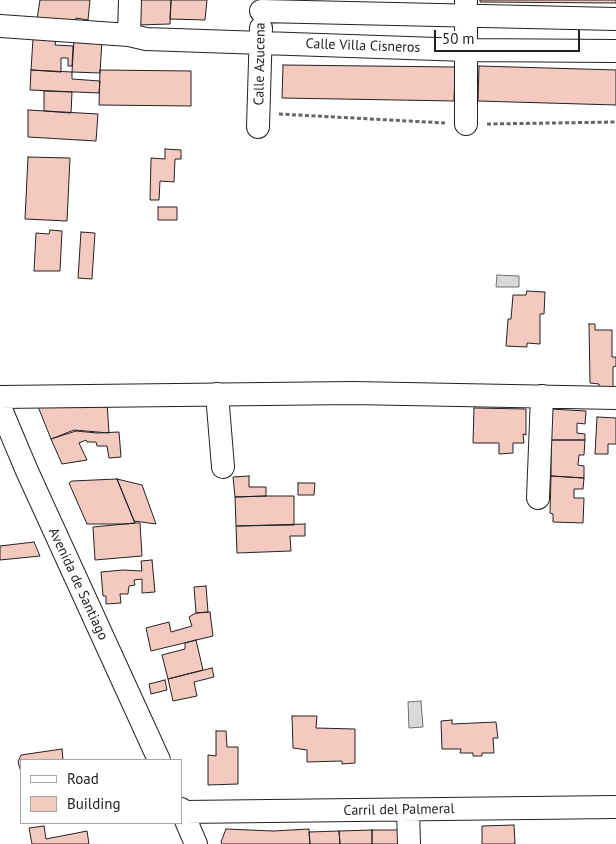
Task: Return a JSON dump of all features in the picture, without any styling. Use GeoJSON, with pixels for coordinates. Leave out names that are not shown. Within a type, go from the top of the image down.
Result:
{"type":"FeatureCollection","features":[{"type":"Feature","properties":{"kind":"street"},"geometry":{"type":"LineString","coordinates":[[129,35],[130,0]]}},
{"type":"Feature","properties":{"kind":"street"},"geometry":{"type":"LineString","coordinates":[[261,5],[466,7],[616,19]]}},
{"type":"Feature","properties":{"kind":"street","name":"Calle Azucena"},"geometry":{"type":"LineString","coordinates":[[259,120],[261,5]]}},
{"type":"Feature","properties":{"kind":"street"},"geometry":{"type":"LineString","coordinates":[[466,7],[466,124]]}},
{"type":"Feature","properties":{"kind":"street","name":"Calle Villa Cisneros"},"geometry":{"type":"LineString","coordinates":[[0,26],[129,35],[146,38],[260,43],[466,50],[616,52]]}},
{"type":"Feature","properties":{"kind":"street"},"geometry":{"type":"LineString","coordinates":[[0,397],[353,393],[616,398]]}},
{"type":"Feature","properties":{"kind":"street"},"geometry":{"type":"LineString","coordinates":[[217,394],[223,467]]}},
{"type":"Feature","properties":{"kind":"street"},"geometry":{"type":"LineString","coordinates":[[538,498],[542,396]]}},
{"type":"Feature","properties":{"kind":"street","name":"Avenida de Santiago"},"geometry":{"type":"LineString","coordinates":[[0,407],[27,471],[159,759]]}},
{"type":"Feature","properties":{"kind":"street","name":"Carril del Palmeral"},"geometry":{"type":"LineString","coordinates":[[182,811],[616,807]]}},
{"type":"Feature","properties":{"kind":"street"},"geometry":{"type":"LineString","coordinates":[[408,810],[408,844]]}},
{"type":"Feature","properties":{"kind":"street"},"geometry":{"type":"LineString","coordinates":[[182,811],[196,844]]}},
{"type":"Feature","properties":{"kind":"path"},"geometry":{"type":"LineString","coordinates":[[259,120],[466,124],[616,122]]}},
{"type":"Feature","properties":{"kind":"shaded area"},"geometry":{"type":"Polygon","coordinates":[[[497,275],[519,276],[519,287],[496,287],[497,275]]]}},
{"type":"Feature","properties":{"kind":"shaded area"},"geometry":{"type":"Polygon","coordinates":[[[421,701],[423,727],[409,728],[408,702],[421,701]]]}},
{"type":"Feature","properties":{"kind":"building"},"geometry":{"type":"Polygon","coordinates":[[[40,0],[90,0],[88,20],[76,18],[75,22],[37,19],[40,0]]]}},
{"type":"Feature","properties":{"kind":"building"},"geometry":{"type":"Polygon","coordinates":[[[137,0],[171,0],[170,24],[136,25],[137,0]]]}},
{"type":"Feature","properties":{"kind":"building"},"geometry":{"type":"Polygon","coordinates":[[[171,0],[207,0],[205,20],[170,19],[171,0]]]}},
{"type":"Feature","properties":{"kind":"building"},"geometry":{"type":"Polygon","coordinates":[[[480,0],[616,0],[616,3],[480,2],[480,0]]]}},
{"type":"Feature","properties":{"kind":"building"},"geometry":{"type":"Polygon","coordinates":[[[33,39],[56,40],[55,45],[73,46],[72,66],[68,66],[68,58],[61,58],[61,72],[31,70],[33,39]]]}},
{"type":"Feature","properties":{"kind":"building"},"geometry":{"type":"Polygon","coordinates":[[[74,40],[102,40],[100,73],[72,72],[74,40]]]}},
{"type":"Feature","properties":{"kind":"building"},"geometry":{"type":"Polygon","coordinates":[[[283,65],[455,67],[454,101],[282,98],[283,65]]]}},
{"type":"Feature","properties":{"kind":"building"},"geometry":{"type":"Polygon","coordinates":[[[479,66],[616,70],[616,105],[478,101],[479,66]]]}},
{"type":"Feature","properties":{"kind":"building"},"geometry":{"type":"Polygon","coordinates":[[[31,70],[72,72],[72,79],[100,81],[99,93],[30,90],[31,70]]]}},
{"type":"Feature","properties":{"kind":"building"},"geometry":{"type":"Polygon","coordinates":[[[100,70],[191,71],[191,106],[99,105],[100,70]]]}},
{"type":"Feature","properties":{"kind":"building"},"geometry":{"type":"Polygon","coordinates":[[[44,91],[72,92],[71,113],[44,111],[44,91]]]}},
{"type":"Feature","properties":{"kind":"building"},"geometry":{"type":"Polygon","coordinates":[[[28,110],[98,114],[96,141],[28,137],[28,110]]]}},
{"type":"Feature","properties":{"kind":"building"},"geometry":{"type":"Polygon","coordinates":[[[165,149],[181,150],[181,159],[175,159],[174,182],[160,181],[159,200],[150,200],[151,158],[165,159],[165,149]]]}},
{"type":"Feature","properties":{"kind":"building"},"geometry":{"type":"Polygon","coordinates":[[[28,157],[70,158],[67,221],[25,219],[28,157]]]}},
{"type":"Feature","properties":{"kind":"building"},"geometry":{"type":"Polygon","coordinates":[[[158,207],[177,207],[177,220],[158,220],[158,207]]]}},
{"type":"Feature","properties":{"kind":"building"},"geometry":{"type":"Polygon","coordinates":[[[50,230],[62,231],[60,271],[34,271],[36,233],[49,234],[50,230]]]}},
{"type":"Feature","properties":{"kind":"building"},"geometry":{"type":"Polygon","coordinates":[[[81,232],[95,233],[92,279],[78,278],[81,232]]]}},
{"type":"Feature","properties":{"kind":"building"},"geometry":{"type":"Polygon","coordinates":[[[527,291],[545,292],[544,314],[540,314],[540,344],[527,343],[527,347],[506,346],[508,319],[511,319],[513,295],[526,295],[527,291]]]}},
{"type":"Feature","properties":{"kind":"building"},"geometry":{"type":"Polygon","coordinates":[[[589,324],[595,324],[595,330],[612,330],[612,357],[616,357],[616,366],[613,367],[613,393],[600,394],[599,384],[590,383],[589,324]]]}},
{"type":"Feature","properties":{"kind":"building"},"geometry":{"type":"Polygon","coordinates":[[[107,402],[109,433],[74,430],[51,439],[37,404],[107,402]]]}},
{"type":"Feature","properties":{"kind":"building"},"geometry":{"type":"Polygon","coordinates":[[[474,408],[526,409],[526,435],[523,434],[524,443],[513,443],[513,453],[499,454],[499,443],[473,443],[474,408]]]}},
{"type":"Feature","properties":{"kind":"building"},"geometry":{"type":"Polygon","coordinates":[[[551,409],[586,411],[585,424],[577,423],[577,433],[585,434],[585,440],[551,440],[551,409]]]}},
{"type":"Feature","properties":{"kind":"building"},"geometry":{"type":"Polygon","coordinates":[[[597,417],[616,418],[616,444],[608,444],[608,454],[595,454],[597,417]]]}},
{"type":"Feature","properties":{"kind":"building"},"geometry":{"type":"Polygon","coordinates":[[[76,431],[97,433],[119,432],[121,457],[109,458],[107,446],[97,446],[96,442],[87,442],[86,440],[79,443],[87,460],[62,464],[51,439],[76,431]]]}},
{"type":"Feature","properties":{"kind":"building"},"geometry":{"type":"Polygon","coordinates":[[[551,440],[585,440],[584,455],[579,455],[578,465],[584,466],[584,478],[551,476],[551,440]]]}},
{"type":"Feature","properties":{"kind":"building"},"geometry":{"type":"Polygon","coordinates":[[[249,476],[249,487],[266,487],[266,496],[235,497],[233,477],[249,476]]]}},
{"type":"Feature","properties":{"kind":"building"},"geometry":{"type":"Polygon","coordinates":[[[551,476],[584,478],[583,489],[574,489],[574,498],[584,498],[583,523],[553,522],[553,514],[550,513],[551,476]]]}},
{"type":"Feature","properties":{"kind":"building"},"geometry":{"type":"Polygon","coordinates":[[[117,479],[135,523],[87,524],[69,483],[72,481],[117,479]]]}},
{"type":"Feature","properties":{"kind":"building"},"geometry":{"type":"Polygon","coordinates":[[[117,479],[142,485],[156,524],[134,521],[117,479]]]}},
{"type":"Feature","properties":{"kind":"building"},"geometry":{"type":"Polygon","coordinates":[[[298,483],[315,483],[314,495],[298,495],[298,483]]]}},
{"type":"Feature","properties":{"kind":"building"},"geometry":{"type":"Polygon","coordinates":[[[294,496],[294,525],[236,526],[235,497],[294,496]]]}},
{"type":"Feature","properties":{"kind":"building"},"geometry":{"type":"Polygon","coordinates":[[[140,523],[142,556],[95,560],[93,527],[140,523]]]}},
{"type":"Feature","properties":{"kind":"building"},"geometry":{"type":"Polygon","coordinates":[[[305,524],[305,536],[290,536],[291,551],[237,553],[236,526],[305,524]]]}},
{"type":"Feature","properties":{"kind":"building"},"geometry":{"type":"Polygon","coordinates":[[[34,542],[40,556],[0,560],[0,546],[34,542]]]}},
{"type":"Feature","properties":{"kind":"building"},"geometry":{"type":"Polygon","coordinates":[[[152,560],[155,592],[142,593],[142,579],[134,580],[135,585],[129,586],[128,594],[120,594],[121,603],[106,604],[106,596],[103,596],[101,572],[142,571],[141,561],[152,560]]]}},
{"type":"Feature","properties":{"kind":"building"},"geometry":{"type":"Polygon","coordinates":[[[206,586],[208,612],[196,613],[194,587],[206,586]]]}},
{"type":"Feature","properties":{"kind":"building"},"geometry":{"type":"Polygon","coordinates":[[[210,612],[213,636],[151,651],[146,628],[169,622],[171,632],[192,626],[189,617],[196,613],[210,612]]]}},
{"type":"Feature","properties":{"kind":"building"},"geometry":{"type":"Polygon","coordinates":[[[196,640],[203,670],[168,679],[162,655],[185,649],[185,643],[196,640]]]}},
{"type":"Feature","properties":{"kind":"building"},"geometry":{"type":"Polygon","coordinates":[[[212,668],[214,677],[194,682],[197,696],[173,701],[168,679],[212,668]]]}},
{"type":"Feature","properties":{"kind":"building"},"geometry":{"type":"Polygon","coordinates":[[[165,680],[167,690],[151,694],[149,684],[165,680]]]}},
{"type":"Feature","properties":{"kind":"building"},"geometry":{"type":"Polygon","coordinates":[[[292,716],[317,716],[316,728],[355,729],[355,763],[342,764],[342,761],[307,762],[307,750],[293,748],[292,716]]]}},
{"type":"Feature","properties":{"kind":"building"},"geometry":{"type":"Polygon","coordinates":[[[452,720],[452,724],[496,722],[498,738],[493,738],[494,753],[482,753],[482,756],[473,756],[473,753],[460,753],[461,749],[442,749],[441,721],[452,720]]]}},
{"type":"Feature","properties":{"kind":"building"},"geometry":{"type":"Polygon","coordinates":[[[216,731],[226,731],[227,747],[238,747],[238,784],[208,785],[208,755],[216,756],[216,731]]]}},
{"type":"Feature","properties":{"kind":"building"},"geometry":{"type":"Polygon","coordinates":[[[62,749],[63,759],[20,759],[20,769],[18,762],[21,755],[62,749]]]}},
{"type":"Feature","properties":{"kind":"building"},"geometry":{"type":"Polygon","coordinates":[[[514,825],[515,844],[482,844],[482,826],[514,825]]]}},
{"type":"Feature","properties":{"kind":"building"},"geometry":{"type":"Polygon","coordinates":[[[44,826],[46,839],[87,831],[89,844],[32,844],[29,828],[44,826]]]}},
{"type":"Feature","properties":{"kind":"building"},"geometry":{"type":"Polygon","coordinates":[[[226,829],[273,831],[309,829],[310,844],[222,844],[226,829]]]}},
{"type":"Feature","properties":{"kind":"building"},"geometry":{"type":"Polygon","coordinates":[[[372,830],[372,844],[340,844],[339,831],[372,830]]]}},
{"type":"Feature","properties":{"kind":"building"},"geometry":{"type":"Polygon","coordinates":[[[372,830],[398,830],[398,844],[372,844],[372,830]]]}},
{"type":"Feature","properties":{"kind":"building"},"geometry":{"type":"Polygon","coordinates":[[[339,831],[340,844],[310,844],[309,832],[339,831]]]}}]}
